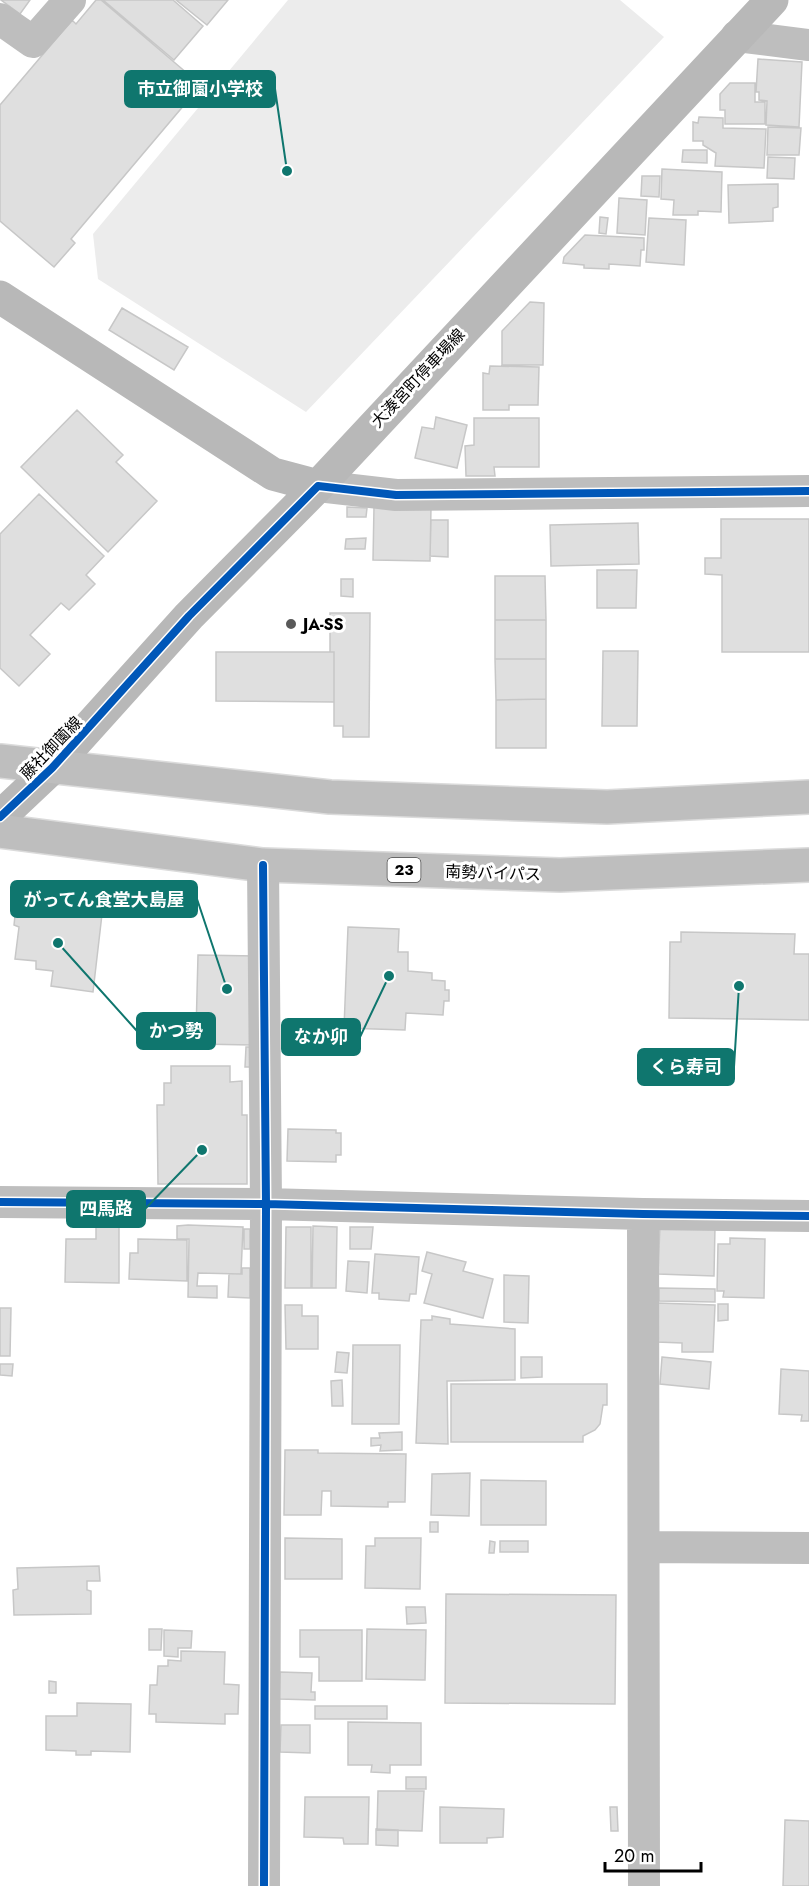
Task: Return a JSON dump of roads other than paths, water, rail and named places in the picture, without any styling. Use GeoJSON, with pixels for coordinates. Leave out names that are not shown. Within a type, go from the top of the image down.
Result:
{"type":"FeatureCollection","features":[{"type":"Feature","properties":{"kind":"highway"},"geometry":{"type":"LineString","coordinates":[[0,761],[330,797],[607,807],[809,797]]}},
{"type":"Feature","properties":{"kind":"highway","name":"南勢バイパス"},"geometry":{"type":"LineString","coordinates":[[0,831],[263,865],[560,875],[809,865]]}},
{"type":"Feature","properties":{"kind":"main road","name":"大湊宮町停車場線"},"geometry":{"type":"LineString","coordinates":[[95,722],[189,616],[318,486],[772,0]]}},
{"type":"Feature","properties":{"kind":"main road"},"geometry":{"type":"LineString","coordinates":[[0,297],[273,474],[318,486]]}},
{"type":"Feature","properties":{"kind":"main road","name":"藤社御薗線"},"geometry":{"type":"LineString","coordinates":[[0,817],[52,768],[95,722]]}},
{"type":"Feature","properties":{"kind":"street"},"geometry":{"type":"LineString","coordinates":[[0,19],[33,42],[70,0]]}},
{"type":"Feature","properties":{"kind":"street"},"geometry":{"type":"LineString","coordinates":[[736,36],[809,45]]}},
{"type":"Feature","properties":{"kind":"street"},"geometry":{"type":"LineString","coordinates":[[318,486],[396,495],[809,491]]}},
{"type":"Feature","properties":{"kind":"street"},"geometry":{"type":"LineString","coordinates":[[263,865],[266,1204],[264,1886]]}},
{"type":"Feature","properties":{"kind":"street"},"geometry":{"type":"LineString","coordinates":[[0,1202],[266,1204],[809,1216]]}},
{"type":"Feature","properties":{"kind":"street"},"geometry":{"type":"LineString","coordinates":[[643,1214],[644,1886]]}},
{"type":"Feature","properties":{"kind":"street"},"geometry":{"type":"LineString","coordinates":[[644,1546],[809,1548]]}},
{"type":"Feature","properties":{"kind":"place","name":"市立御薗小学校"},"geometry":{"type":"Point","coordinates":[287,171]}},
{"type":"Feature","properties":{"kind":"place","name":"JA-SS"},"geometry":{"type":"Point","coordinates":[291,624]}},
{"type":"Feature","properties":{"kind":"place","name":"かつ勢"},"geometry":{"type":"Point","coordinates":[58,943]}},
{"type":"Feature","properties":{"kind":"place","name":"なか卯"},"geometry":{"type":"Point","coordinates":[389,976]}},
{"type":"Feature","properties":{"kind":"place","name":"くら寿司"},"geometry":{"type":"Point","coordinates":[739,986]}},
{"type":"Feature","properties":{"kind":"place","name":"がってん食堂大島屋"},"geometry":{"type":"Point","coordinates":[227,989]}},
{"type":"Feature","properties":{"kind":"place","name":"四馬路"},"geometry":{"type":"Point","coordinates":[202,1150]}}]}
